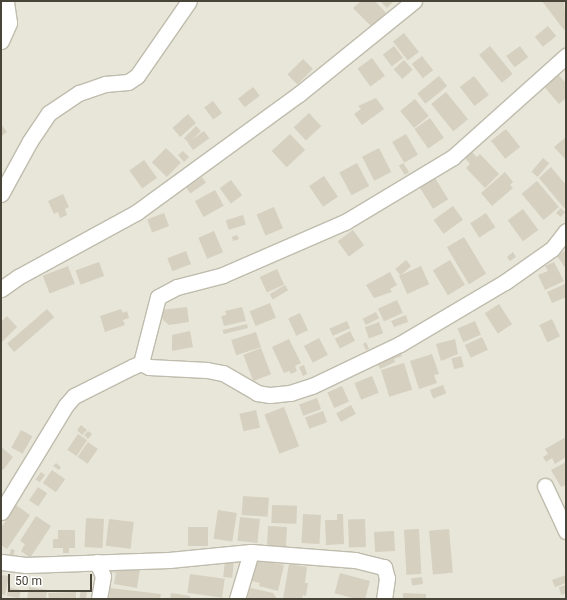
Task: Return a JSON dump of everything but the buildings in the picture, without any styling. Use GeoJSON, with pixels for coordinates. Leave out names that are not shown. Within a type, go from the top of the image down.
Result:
{"type":"FeatureCollection","features":[{"type":"Feature","properties":{"kind":"street"},"geometry":{"type":"LineString","coordinates":[[1,41],[9,23],[6,1]]}},
{"type":"Feature","properties":{"kind":"street"},"geometry":{"type":"LineString","coordinates":[[1,194],[49,113],[79,92],[105,84],[128,82],[137,76],[189,1]]}},
{"type":"Feature","properties":{"kind":"street"},"geometry":{"type":"LineString","coordinates":[[1,289],[18,277],[137,212],[300,94],[414,1]]}},
{"type":"Feature","properties":{"kind":"street"},"geometry":{"type":"LineString","coordinates":[[1,512],[66,405],[74,396],[141,363],[158,297],[177,287],[223,275],[345,222],[453,157],[566,56]]}},
{"type":"Feature","properties":{"kind":"street"},"geometry":{"type":"LineString","coordinates":[[141,363],[149,367],[207,370],[223,373],[257,393],[290,393],[312,386],[400,344],[505,282],[552,249],[566,231]]}},
{"type":"Feature","properties":{"kind":"street"},"geometry":{"type":"LineString","coordinates":[[545,486],[566,531]]}},
{"type":"Feature","properties":{"kind":"street"},"geometry":{"type":"LineString","coordinates":[[237,599],[251,552]]}},
{"type":"Feature","properties":{"kind":"street"},"geometry":{"type":"LineString","coordinates":[[1,562],[26,565],[169,560],[251,552],[355,560],[384,566],[388,578],[384,599]]}},
{"type":"Feature","properties":{"kind":"street"},"geometry":{"type":"LineString","coordinates":[[97,562],[103,576],[99,599]]}},
{"type":"Feature","properties":{"kind":"shaded area"},"geometry":{"type":"Polygon","coordinates":[[[1,1],[566,1],[566,599],[1,599],[1,1]]]}}]}
